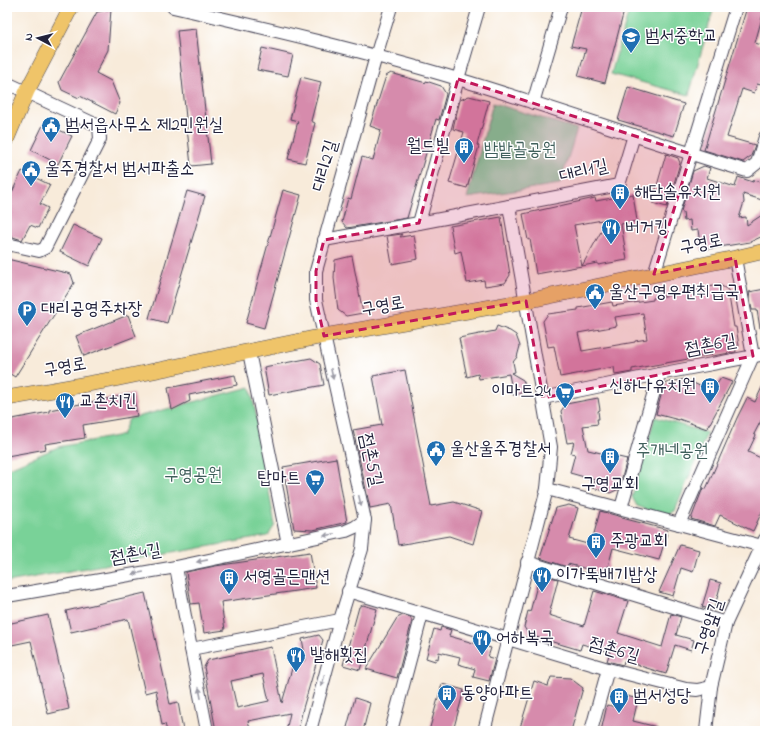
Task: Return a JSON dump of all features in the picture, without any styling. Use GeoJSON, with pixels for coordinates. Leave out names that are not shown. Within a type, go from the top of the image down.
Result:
{"type":"FeatureCollection","features":[{"type":"Feature","properties":{"kind":"main road"},"geometry":{"type":"LineString","coordinates":[[7,138],[26,91],[71,7]]}},
{"type":"Feature","properties":{"kind":"main road","name":"구영로"},"geometry":{"type":"LineString","coordinates":[[7,398],[110,380],[324,336],[526,301],[765,251]]}},
{"type":"Feature","properties":{"kind":"street"},"geometry":{"type":"LineString","coordinates":[[173,7],[249,24],[376,56],[458,79],[747,171],[757,164],[765,137]]}},
{"type":"Feature","properties":{"kind":"street","name":"대리2길"},"geometry":{"type":"LineString","coordinates":[[324,336],[316,300],[316,271],[391,7]]}},
{"type":"Feature","properties":{"kind":"street"},"geometry":{"type":"LineString","coordinates":[[419,223],[478,7]]}},
{"type":"Feature","properties":{"kind":"street"},"geometry":{"type":"LineString","coordinates":[[533,103],[562,7]]}},
{"type":"Feature","properties":{"kind":"street"},"geometry":{"type":"LineString","coordinates":[[654,274],[736,7]]}},
{"type":"Feature","properties":{"kind":"street"},"geometry":{"type":"LineString","coordinates":[[7,83],[99,126],[100,139],[45,248],[39,251],[7,244]]}},
{"type":"Feature","properties":{"kind":"street","name":"대리1길"},"geometry":{"type":"LineString","coordinates":[[324,240],[619,185],[634,135]]}},
{"type":"Feature","properties":{"kind":"street"},"geometry":{"type":"LineString","coordinates":[[484,731],[546,489],[551,447],[509,206]]}},
{"type":"Feature","properties":{"kind":"street"},"geometry":{"type":"LineString","coordinates":[[735,258],[753,356],[765,354]]}},
{"type":"Feature","properties":{"kind":"street","name":"점촌5길"},"geometry":{"type":"LineString","coordinates":[[310,731],[348,591],[362,549],[364,520],[324,336]]}},
{"type":"Feature","properties":{"kind":"street"},"geometry":{"type":"LineString","coordinates":[[249,352],[288,544]]}},
{"type":"Feature","properties":{"kind":"street","name":"점촌6길"},"geometry":{"type":"LineString","coordinates":[[543,398],[753,356]]}},
{"type":"Feature","properties":{"kind":"street","name":"점촌6길"},"geometry":{"type":"LineString","coordinates":[[679,524],[753,356]]}},
{"type":"Feature","properties":{"kind":"street"},"geometry":{"type":"LineString","coordinates":[[621,508],[659,374]]}},
{"type":"Feature","properties":{"kind":"street"},"geometry":{"type":"LineString","coordinates":[[546,489],[679,524],[764,542]]}},
{"type":"Feature","properties":{"kind":"street"},"geometry":{"type":"LineString","coordinates":[[176,566],[346,531],[355,527],[364,520]]}},
{"type":"Feature","properties":{"kind":"street","name":"구영앞길"},"geometry":{"type":"LineString","coordinates":[[706,731],[710,686],[726,623],[764,542]]}},
{"type":"Feature","properties":{"kind":"street"},"geometry":{"type":"LineString","coordinates":[[527,562],[726,623]]}},
{"type":"Feature","properties":{"kind":"street","name":"점촌4길"},"geometry":{"type":"LineString","coordinates":[[7,596],[176,566],[207,731]]}},
{"type":"Feature","properties":{"kind":"street"},"geometry":{"type":"LineString","coordinates":[[348,591],[422,614],[391,731]]}},
{"type":"Feature","properties":{"kind":"street","name":"점촌6길"},"geometry":{"type":"LineString","coordinates":[[422,614],[608,669],[686,689],[697,690],[710,686]]}},
{"type":"Feature","properties":{"kind":"street"},"geometry":{"type":"LineString","coordinates":[[191,649],[340,620]]}},
{"type":"Feature","properties":{"kind":"street"},"geometry":{"type":"LineString","coordinates":[[591,731],[608,669]]}},
{"type":"Feature","properties":{"kind":"highlighted area"},"geometry":{"type":"Polygon","coordinates":[[[458,79],[691,154],[654,274],[735,258],[753,356],[543,398],[526,301],[324,336],[316,300],[316,271],[324,240],[419,223],[458,79]]]}},
{"type":"Feature","properties":{"kind":"green space"},"geometry":{"type":"Polygon","coordinates":[[[630,7],[714,7],[689,95],[611,74],[630,7]]]}},
{"type":"Feature","properties":{"kind":"green space","name":"밤밭골공원"},"geometry":{"type":"Polygon","coordinates":[[[493,103],[577,129],[560,184],[467,198],[493,103]]]}},
{"type":"Feature","properties":{"kind":"green space","name":"구영공원"},"geometry":{"type":"Polygon","coordinates":[[[250,387],[275,525],[268,536],[7,582],[7,469],[58,447],[122,435],[129,419],[250,387]]]}},
{"type":"Feature","properties":{"kind":"green space","name":"주개네공원"},"geometry":{"type":"Polygon","coordinates":[[[655,417],[707,433],[675,511],[665,516],[637,506],[632,497],[655,417]]]}},
{"type":"Feature","properties":{"kind":"building"},"geometry":{"type":"Polygon","coordinates":[[[582,7],[625,7],[605,83],[578,76],[586,49],[571,46],[582,7]]]}},
{"type":"Feature","properties":{"kind":"building"},"geometry":{"type":"Polygon","coordinates":[[[747,7],[765,7],[755,43],[765,46],[765,86],[757,84],[754,93],[742,89],[727,137],[755,145],[751,156],[743,162],[704,150],[747,7]]]}},
{"type":"Feature","properties":{"kind":"building"},"geometry":{"type":"Polygon","coordinates":[[[111,9],[108,50],[96,73],[111,81],[120,103],[115,114],[80,96],[79,98],[62,90],[59,82],[97,12],[111,9]]]}},
{"type":"Feature","properties":{"kind":"building"},"geometry":{"type":"Polygon","coordinates":[[[196,29],[211,164],[191,166],[177,31],[196,29]]]}},
{"type":"Feature","properties":{"kind":"building"},"geometry":{"type":"Polygon","coordinates":[[[262,48],[293,55],[288,76],[257,70],[262,48]]]}},
{"type":"Feature","properties":{"kind":"building"},"geometry":{"type":"Polygon","coordinates":[[[391,73],[441,86],[446,94],[439,120],[436,119],[407,218],[347,228],[342,222],[348,198],[351,199],[362,157],[373,160],[381,130],[370,126],[386,76],[391,73]]]}},
{"type":"Feature","properties":{"kind":"building"},"geometry":{"type":"Polygon","coordinates":[[[301,77],[321,82],[311,121],[315,123],[305,163],[288,159],[298,121],[290,119],[301,77]]]}},
{"type":"Feature","properties":{"kind":"building"},"geometry":{"type":"Polygon","coordinates":[[[628,87],[684,104],[674,136],[618,120],[628,87]]]}},
{"type":"Feature","properties":{"kind":"building"},"geometry":{"type":"Polygon","coordinates":[[[469,96],[489,101],[477,145],[479,146],[467,188],[449,183],[464,132],[453,129],[454,124],[460,100],[469,96]]]}},
{"type":"Feature","properties":{"kind":"building","name":"범서읍사무소 제2민원실"},"geometry":{"type":"Polygon","coordinates":[[[44,123],[72,136],[58,164],[31,150],[44,123]]]}},
{"type":"Feature","properties":{"kind":"building"},"geometry":{"type":"Polygon","coordinates":[[[666,154],[678,158],[680,163],[667,207],[652,203],[666,154]]]}},
{"type":"Feature","properties":{"kind":"building"},"geometry":{"type":"Polygon","coordinates":[[[704,166],[710,168],[707,178],[735,187],[738,177],[753,182],[754,180],[765,183],[765,201],[743,194],[744,202],[739,218],[746,217],[747,225],[765,213],[765,235],[750,242],[701,250],[698,230],[691,231],[690,220],[684,221],[683,212],[681,211],[693,171],[704,166]]]}},
{"type":"Feature","properties":{"kind":"building"},"geometry":{"type":"Polygon","coordinates":[[[22,171],[50,185],[40,204],[48,208],[38,228],[30,225],[22,240],[7,235],[7,203],[22,171]]]}},
{"type":"Feature","properties":{"kind":"building"},"geometry":{"type":"Polygon","coordinates":[[[283,190],[301,195],[264,328],[246,323],[283,190]]]}},
{"type":"Feature","properties":{"kind":"building"},"geometry":{"type":"Polygon","coordinates":[[[187,191],[205,196],[167,323],[149,318],[187,191]]]}},
{"type":"Feature","properties":{"kind":"building"},"geometry":{"type":"Polygon","coordinates":[[[633,194],[637,221],[621,224],[627,260],[536,274],[530,239],[528,240],[523,214],[595,198],[596,201],[633,194]],[[608,219],[574,225],[582,266],[608,219]]]}},
{"type":"Feature","properties":{"kind":"building"},"geometry":{"type":"Polygon","coordinates":[[[501,217],[510,275],[505,283],[485,286],[484,280],[467,283],[461,251],[455,253],[450,226],[501,217]]]}},
{"type":"Feature","properties":{"kind":"building"},"geometry":{"type":"Polygon","coordinates":[[[73,225],[102,238],[89,266],[60,252],[73,225]]]}},
{"type":"Feature","properties":{"kind":"building"},"geometry":{"type":"Polygon","coordinates":[[[402,234],[400,237],[414,235],[418,259],[392,264],[387,236],[402,234]]]}},
{"type":"Feature","properties":{"kind":"building"},"geometry":{"type":"Polygon","coordinates":[[[352,256],[363,313],[346,316],[338,310],[334,278],[335,260],[352,256]]]}},
{"type":"Feature","properties":{"kind":"building","name":"대리공영주차장"},"geometry":{"type":"Polygon","coordinates":[[[7,259],[71,274],[74,283],[15,377],[7,372],[7,259]]]}},
{"type":"Feature","properties":{"kind":"building"},"geometry":{"type":"Polygon","coordinates":[[[720,285],[728,290],[734,327],[736,327],[739,346],[735,347],[736,352],[632,369],[632,372],[615,375],[614,367],[560,377],[554,346],[548,347],[543,321],[548,314],[578,310],[578,308],[612,302],[613,306],[653,300],[653,298],[701,290],[701,288],[720,285]],[[643,313],[615,317],[617,326],[578,333],[582,351],[647,339],[643,313]]]}},
{"type":"Feature","properties":{"kind":"building"},"geometry":{"type":"Polygon","coordinates":[[[765,289],[765,328],[760,328],[757,310],[752,310],[749,292],[765,289]]]}},
{"type":"Feature","properties":{"kind":"building"},"geometry":{"type":"Polygon","coordinates":[[[128,315],[136,336],[84,356],[76,336],[128,315]]]}},
{"type":"Feature","properties":{"kind":"building"},"geometry":{"type":"Polygon","coordinates":[[[497,326],[516,335],[520,346],[517,357],[513,362],[515,372],[511,373],[523,380],[525,385],[525,390],[519,394],[513,395],[509,374],[479,379],[478,374],[467,377],[459,338],[495,331],[497,326]]]}},
{"type":"Feature","properties":{"kind":"building"},"geometry":{"type":"Polygon","coordinates":[[[311,358],[320,364],[324,385],[269,395],[264,367],[311,358]]]}},
{"type":"Feature","properties":{"kind":"building"},"geometry":{"type":"Polygon","coordinates":[[[405,370],[431,506],[454,502],[482,511],[473,544],[449,536],[398,545],[391,504],[370,508],[353,430],[382,425],[373,376],[405,370]]]}},
{"type":"Feature","properties":{"kind":"building"},"geometry":{"type":"Polygon","coordinates":[[[235,375],[237,385],[189,395],[190,401],[172,410],[168,388],[235,375]]]}},
{"type":"Feature","properties":{"kind":"building"},"geometry":{"type":"Polygon","coordinates":[[[721,378],[732,382],[707,429],[679,419],[656,414],[664,385],[669,382],[685,379],[704,388],[705,384],[717,384],[721,378]]]}},
{"type":"Feature","properties":{"kind":"building"},"geometry":{"type":"Polygon","coordinates":[[[765,381],[765,413],[754,434],[756,435],[748,452],[765,460],[765,505],[753,531],[720,515],[715,526],[691,519],[703,488],[706,489],[747,398],[755,402],[765,381]]]}},
{"type":"Feature","properties":{"kind":"building"},"geometry":{"type":"Polygon","coordinates":[[[133,394],[137,416],[83,425],[85,438],[45,444],[46,449],[7,456],[7,420],[49,412],[49,410],[133,394]]]}},
{"type":"Feature","properties":{"kind":"building"},"geometry":{"type":"Polygon","coordinates":[[[598,398],[600,410],[598,411],[598,424],[583,426],[588,450],[627,459],[619,489],[610,493],[593,488],[595,480],[570,473],[575,454],[571,453],[574,442],[567,443],[561,411],[566,404],[598,398]]]}},
{"type":"Feature","properties":{"kind":"building","name":"탑마트"},"geometry":{"type":"Polygon","coordinates":[[[336,458],[347,522],[313,530],[294,529],[283,467],[336,458]]]}},
{"type":"Feature","properties":{"kind":"building"},"geometry":{"type":"Polygon","coordinates":[[[569,505],[578,508],[569,539],[591,545],[600,511],[668,530],[659,560],[613,548],[606,574],[568,564],[567,567],[540,558],[556,508],[569,505]]]}},
{"type":"Feature","properties":{"kind":"building"},"geometry":{"type":"Polygon","coordinates":[[[680,545],[699,550],[693,572],[681,568],[673,596],[659,592],[680,545]]]}},
{"type":"Feature","properties":{"kind":"building","name":"서영골든맨션"},"geometry":{"type":"Polygon","coordinates":[[[310,552],[316,588],[221,602],[225,630],[204,633],[199,603],[191,604],[186,572],[215,566],[310,552]]]}},
{"type":"Feature","properties":{"kind":"building"},"geometry":{"type":"Polygon","coordinates":[[[540,574],[558,579],[549,615],[584,626],[594,591],[628,601],[618,633],[662,647],[671,614],[681,617],[676,635],[694,640],[691,650],[675,645],[666,674],[624,661],[623,665],[607,661],[610,652],[582,644],[580,650],[529,635],[524,627],[528,611],[530,612],[540,574]]]}},
{"type":"Feature","properties":{"kind":"building"},"geometry":{"type":"Polygon","coordinates":[[[710,580],[721,583],[714,610],[702,607],[710,580]]]}},
{"type":"Feature","properties":{"kind":"building"},"geometry":{"type":"Polygon","coordinates":[[[145,593],[170,704],[178,702],[183,731],[167,731],[165,724],[162,725],[156,690],[145,693],[128,619],[71,632],[66,611],[145,593]]]}},
{"type":"Feature","properties":{"kind":"building"},"geometry":{"type":"Polygon","coordinates":[[[363,605],[377,609],[360,670],[343,665],[359,607],[363,605]]]}},
{"type":"Feature","properties":{"kind":"building"},"geometry":{"type":"Polygon","coordinates":[[[48,615],[69,709],[48,714],[31,641],[7,646],[7,624],[48,615]]]}},
{"type":"Feature","properties":{"kind":"building"},"geometry":{"type":"Polygon","coordinates":[[[403,615],[410,617],[412,621],[397,678],[366,669],[397,618],[403,615]]]}},
{"type":"Feature","properties":{"kind":"building"},"geometry":{"type":"Polygon","coordinates":[[[441,627],[451,630],[449,636],[491,648],[488,657],[495,659],[489,681],[473,677],[475,669],[458,664],[460,657],[439,652],[438,659],[436,658],[435,661],[426,658],[434,629],[440,631],[441,627]]]}},
{"type":"Feature","properties":{"kind":"building"},"geometry":{"type":"Polygon","coordinates":[[[319,635],[323,640],[303,708],[298,731],[286,731],[290,713],[248,721],[251,731],[216,731],[204,667],[208,660],[271,647],[282,703],[293,665],[306,660],[302,639],[319,635]],[[263,674],[231,681],[237,708],[269,701],[263,674]]]}},
{"type":"Feature","properties":{"kind":"building"},"geometry":{"type":"Polygon","coordinates":[[[551,677],[570,678],[583,688],[571,731],[519,731],[534,681],[548,686],[551,677]]]}},
{"type":"Feature","properties":{"kind":"building","name":"동양아파트"},"geometry":{"type":"Polygon","coordinates":[[[442,684],[464,690],[453,731],[429,731],[442,684]]]}},
{"type":"Feature","properties":{"kind":"building","name":"범서성당"},"geometry":{"type":"Polygon","coordinates":[[[619,694],[638,699],[633,721],[657,727],[656,731],[601,731],[607,705],[616,707],[619,694]]]}},
{"type":"Feature","properties":{"kind":"building"},"geometry":{"type":"Polygon","coordinates":[[[355,698],[370,703],[363,731],[346,731],[355,698]]]}},
{"type":"Feature","properties":{"kind":"place","name":"범서중학교"},"geometry":{"type":"Point","coordinates":[631,54]}},
{"type":"Feature","properties":{"kind":"place","name":"범서읍사무소 제2민원실"},"geometry":{"type":"Point","coordinates":[51,143]}},
{"type":"Feature","properties":{"kind":"place","name":"월드빌"},"geometry":{"type":"Point","coordinates":[464,164]}},
{"type":"Feature","properties":{"kind":"place","name":"울주경찰서 범서파출소"},"geometry":{"type":"Point","coordinates":[31,187]}},
{"type":"Feature","properties":{"kind":"place","name":"해담솔유치원"},"geometry":{"type":"Point","coordinates":[620,210]}},
{"type":"Feature","properties":{"kind":"place","name":"버거킹"},"geometry":{"type":"Point","coordinates":[611,245]}},
{"type":"Feature","properties":{"kind":"place","name":"울산구영우편취급국"},"geometry":{"type":"Point","coordinates":[595,310]}},
{"type":"Feature","properties":{"kind":"place","name":"대리공영주차장"},"geometry":{"type":"Point","coordinates":[27,327]}},
{"type":"Feature","properties":{"kind":"place","name":"신하나유치원"},"geometry":{"type":"Point","coordinates":[710,404]}},
{"type":"Feature","properties":{"kind":"place","name":"이마트24"},"geometry":{"type":"Point","coordinates":[565,409]}},
{"type":"Feature","properties":{"kind":"place","name":"교촌치킨"},"geometry":{"type":"Point","coordinates":[65,419]}},
{"type":"Feature","properties":{"kind":"place","name":"울산울주경찰서"},"geometry":{"type":"Point","coordinates":[436,467]}},
{"type":"Feature","properties":{"kind":"place","name":"구영교회"},"geometry":{"type":"Point","coordinates":[610,474]}},
{"type":"Feature","properties":{"kind":"place","name":"탑마트"},"geometry":{"type":"Point","coordinates":[315,496]}},
{"type":"Feature","properties":{"kind":"place","name":"주광교회"},"geometry":{"type":"Point","coordinates":[596,559]}},
{"type":"Feature","properties":{"kind":"place","name":"이가뚝배기밥상"},"geometry":{"type":"Point","coordinates":[542,593]}},
{"type":"Feature","properties":{"kind":"place","name":"서영골든맨션"},"geometry":{"type":"Point","coordinates":[229,595]}},
{"type":"Feature","properties":{"kind":"place","name":"어하복국"},"geometry":{"type":"Point","coordinates":[482,656]}},
{"type":"Feature","properties":{"kind":"place","name":"발해횟집"},"geometry":{"type":"Point","coordinates":[296,673]}},
{"type":"Feature","properties":{"kind":"place","name":"동양아파트"},"geometry":{"type":"Point","coordinates":[447,711]}},
{"type":"Feature","properties":{"kind":"place","name":"범서성당"},"geometry":{"type":"Point","coordinates":[619,714]}}]}
